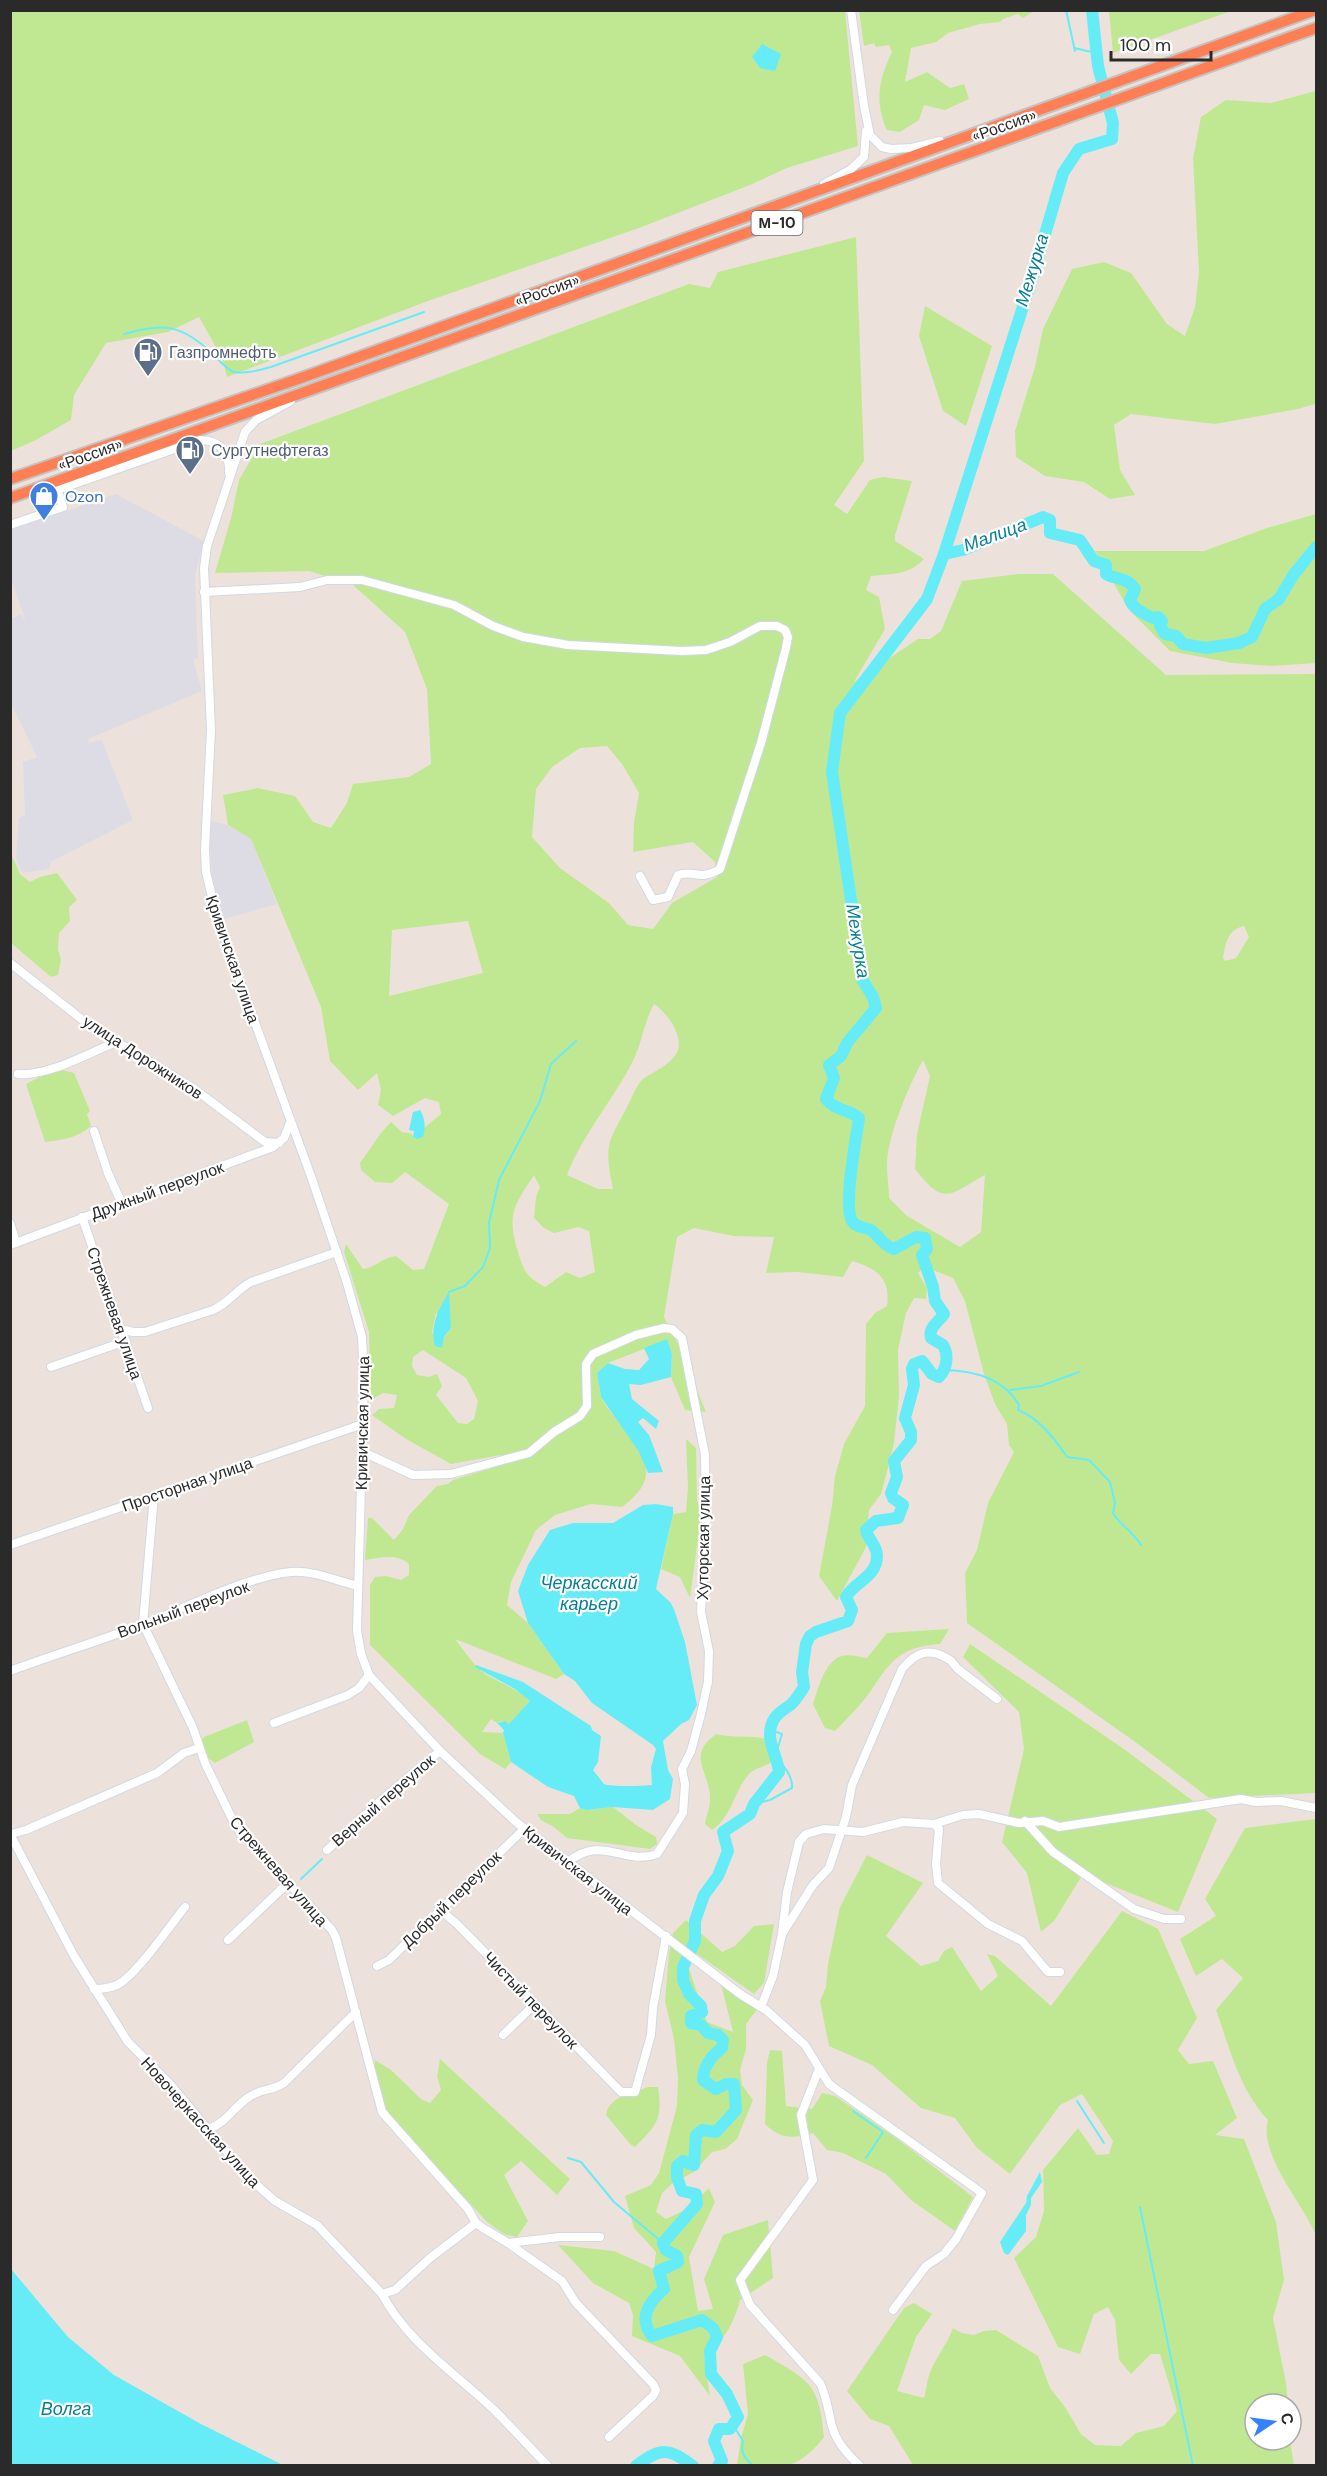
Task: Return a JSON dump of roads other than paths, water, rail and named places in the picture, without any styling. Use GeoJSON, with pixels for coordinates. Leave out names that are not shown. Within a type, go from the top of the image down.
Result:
{"type":"FeatureCollection","features":[{"type":"Feature","properties":{"kind":"highway","name":"«Россия»"},"geometry":{"type":"LineString","coordinates":[[10,479],[301,378],[1315,10]]}},
{"type":"Feature","properties":{"kind":"highway","name":"«Россия»"},"geometry":{"type":"LineString","coordinates":[[10,498],[1317,28]]}},
{"type":"Feature","properties":{"kind":"street"},"geometry":{"type":"LineString","coordinates":[[810,192],[850,170],[864,157],[866,150],[866,121],[851,10]]}},
{"type":"Feature","properties":{"kind":"street"},"geometry":{"type":"LineString","coordinates":[[866,121],[870,135],[875,142],[891,150],[912,148],[972,134]]}},
{"type":"Feature","properties":{"kind":"street","name":"Кривичская улица"},"geometry":{"type":"LineString","coordinates":[[306,393],[259,418],[243,436],[207,546],[204,592],[211,730],[205,849],[208,880],[218,921],[337,1252],[362,1337],[363,1452],[357,1637],[369,1675],[440,1751],[524,1829],[740,1994],[761,2007],[805,2045],[829,2084],[982,2193],[956,2239],[944,2254],[926,2266],[893,2310]]}},
{"type":"Feature","properties":{"kind":"street"},"geometry":{"type":"LineString","coordinates":[[39,488],[57,490],[203,440],[215,443],[225,451],[229,463],[229,481]]}},
{"type":"Feature","properties":{"kind":"street"},"geometry":{"type":"LineString","coordinates":[[10,525],[63,507],[57,490]]}},
{"type":"Feature","properties":{"kind":"street"},"geometry":{"type":"LineString","coordinates":[[204,592],[300,587],[327,580],[362,580],[454,605],[492,626],[523,637],[568,645],[681,651],[706,650],[730,642],[760,626],[777,626],[785,630],[788,637],[786,648],[761,743],[720,869],[707,876],[685,873],[678,875],[668,897],[653,900],[640,876]]}},
{"type":"Feature","properties":{"kind":"street","name":"улица Дорожников"},"geometry":{"type":"LineString","coordinates":[[10,963],[89,1025],[193,1088],[265,1142],[279,1143]]}},
{"type":"Feature","properties":{"kind":"street"},"geometry":{"type":"LineString","coordinates":[[18,1074],[28,1075],[54,1067],[116,1042]]}},
{"type":"Feature","properties":{"kind":"street"},"geometry":{"type":"LineString","coordinates":[[279,1143],[286,1135],[290,1121]]}},
{"type":"Feature","properties":{"kind":"street"},"geometry":{"type":"LineString","coordinates":[[94,1131],[121,1203]]}},
{"type":"Feature","properties":{"kind":"street","name":"Дружный переулок"},"geometry":{"type":"LineString","coordinates":[[13,1244],[269,1149],[279,1143]]}},
{"type":"Feature","properties":{"kind":"street","name":"Стрежневая улица"},"geometry":{"type":"LineString","coordinates":[[82,1217],[148,1408]]}},
{"type":"Feature","properties":{"kind":"street"},"geometry":{"type":"LineString","coordinates":[[10,1223],[13,1244]]}},
{"type":"Feature","properties":{"kind":"street"},"geometry":{"type":"LineString","coordinates":[[122,1329],[145,1332],[213,1310],[221,1307],[241,1287],[251,1282],[337,1252]]}},
{"type":"Feature","properties":{"kind":"street","name":"Хуторская улица"},"geometry":{"type":"LineString","coordinates":[[363,1452],[413,1475],[451,1474],[529,1453],[554,1432],[580,1416],[587,1406],[586,1364],[593,1354],[636,1335],[664,1328],[672,1329],[682,1338],[705,1455],[706,1528],[701,1612],[709,1650],[708,1682],[700,1718],[692,1750],[682,1769],[685,1784],[683,1813],[657,1854],[639,1857],[589,1850],[579,1853],[568,1862]]}},
{"type":"Feature","properties":{"kind":"street"},"geometry":{"type":"LineString","coordinates":[[51,1367],[126,1341]]}},
{"type":"Feature","properties":{"kind":"street","name":"Просторная улица"},"geometry":{"type":"LineString","coordinates":[[10,1545],[363,1424]]}},
{"type":"Feature","properties":{"kind":"street"},"geometry":{"type":"LineString","coordinates":[[143,1624],[154,1495]]}},
{"type":"Feature","properties":{"kind":"street","name":"Вольный переулок"},"geometry":{"type":"LineString","coordinates":[[10,1671],[143,1624],[237,1587],[293,1572],[308,1573],[358,1586]]}},
{"type":"Feature","properties":{"kind":"street","name":"Стрежневая улица"},"geometry":{"type":"LineString","coordinates":[[143,1624],[193,1728],[199,1748],[233,1822],[332,1930],[382,2112],[468,2209],[476,2223]]}},
{"type":"Feature","properties":{"kind":"street"},"geometry":{"type":"LineString","coordinates":[[782,1934],[813,1885],[829,1869],[846,1817],[852,1785],[902,1669],[909,1660],[925,1652],[933,1652],[953,1662],[958,1669],[997,1699]]}},
{"type":"Feature","properties":{"kind":"street"},"geometry":{"type":"LineString","coordinates":[[274,1723],[348,1695],[358,1688],[369,1675]]}},
{"type":"Feature","properties":{"kind":"street"},"geometry":{"type":"LineString","coordinates":[[11,1834],[26,1830],[157,1773],[184,1753],[199,1748]]}},
{"type":"Feature","properties":{"kind":"street","name":"Верный переулок"},"geometry":{"type":"LineString","coordinates":[[327,1850],[440,1751]]}},
{"type":"Feature","properties":{"kind":"street"},"geometry":{"type":"LineString","coordinates":[[761,2007],[773,1976],[782,1934],[787,1892],[799,1842],[806,1834],[824,1829],[862,1832],[903,1822],[934,1824],[948,1818],[979,1814],[1019,1823],[1043,1821],[1059,1827],[1241,1799],[1256,1802],[1281,1801],[1317,1808]]}},
{"type":"Feature","properties":{"kind":"street"},"geometry":{"type":"LineString","coordinates":[[1025,1821],[1053,1852],[1134,1909],[1164,1919],[1181,1919]]}},
{"type":"Feature","properties":{"kind":"street"},"geometry":{"type":"LineString","coordinates":[[934,1824],[939,1829],[936,1864],[938,1883],[988,1924],[1022,1941],[1048,1972],[1060,1972]]}},
{"type":"Feature","properties":{"kind":"street","name":"Добрый переулок"},"geometry":{"type":"LineString","coordinates":[[377,1966],[388,1960],[524,1829]]}},
{"type":"Feature","properties":{"kind":"street","name":"Новочеркасская улица"},"geometry":{"type":"LineString","coordinates":[[11,1834],[45,1904],[94,1989],[128,2042],[170,2084],[248,2177],[275,2201],[317,2224],[382,2294],[388,2305],[416,2338],[490,2407],[548,2466]]}},
{"type":"Feature","properties":{"kind":"street"},"geometry":{"type":"LineString","coordinates":[[228,1940],[288,1883]]}},
{"type":"Feature","properties":{"kind":"street"},"geometry":{"type":"LineString","coordinates":[[94,1989],[118,1985],[125,1980],[185,1906]]}},
{"type":"Feature","properties":{"kind":"street","name":"Чистый переулок"},"geometry":{"type":"LineString","coordinates":[[439,1909],[457,1924],[621,2092],[635,2092],[651,2035],[653,2008],[666,1936]]}},
{"type":"Feature","properties":{"kind":"street"},"geometry":{"type":"LineString","coordinates":[[503,2035],[535,2004]]}},
{"type":"Feature","properties":{"kind":"street"},"geometry":{"type":"LineString","coordinates":[[208,2129],[219,2126],[248,2097],[278,2088],[356,2012]]}},
{"type":"Feature","properties":{"kind":"street"},"geometry":{"type":"LineString","coordinates":[[819,2069],[801,2115],[813,2180],[740,2280],[750,2305],[820,2383],[825,2393],[832,2427],[840,2443],[860,2466]]}},
{"type":"Feature","properties":{"kind":"street"},"geometry":{"type":"LineString","coordinates":[[382,2294],[395,2290],[430,2258],[476,2223],[508,2243],[562,2282],[576,2303],[653,2384],[656,2390],[653,2396],[609,2437]]}},
{"type":"Feature","properties":{"kind":"street"},"geometry":{"type":"LineString","coordinates":[[508,2243],[560,2237],[600,2237]]}},
{"type":"Feature","properties":{"kind":"water"},"geometry":{"type":"Polygon","coordinates":[[[762,44],[781,54],[775,71],[760,68],[752,57],[762,44]]]}},
{"type":"Feature","properties":{"kind":"water"},"geometry":{"type":"Polygon","coordinates":[[[420,1110],[424,1120],[424,1130],[423,1137],[417,1139],[413,1137],[414,1131],[409,1130],[413,1112],[420,1110]]]}},
{"type":"Feature","properties":{"kind":"water"},"geometry":{"type":"Polygon","coordinates":[[[449,1292],[451,1328],[444,1337],[442,1348],[435,1346],[434,1324],[438,1311],[449,1292]]]}},
{"type":"Feature","properties":{"kind":"water"},"geometry":{"type":"Polygon","coordinates":[[[667,1339],[672,1354],[671,1377],[641,1385],[629,1384],[632,1399],[659,1421],[656,1429],[643,1418],[638,1422],[649,1435],[663,1472],[648,1473],[639,1452],[601,1397],[597,1373],[608,1363],[625,1369],[639,1370],[649,1359],[644,1348],[667,1339]]]}},
{"type":"Feature","properties":{"kind":"water","name":"Черкасский карьер"},"geometry":{"type":"Polygon","coordinates":[[[656,1504],[673,1507],[673,1514],[656,1589],[671,1603],[675,1612],[685,1642],[697,1705],[689,1720],[681,1724],[663,1741],[668,1770],[673,1779],[670,1799],[653,1810],[613,1807],[586,1810],[580,1808],[574,1796],[548,1787],[511,1762],[504,1730],[497,1723],[506,1721],[508,1725],[530,1701],[515,1689],[475,1667],[476,1665],[523,1682],[591,1726],[592,1730],[601,1736],[598,1762],[593,1770],[604,1784],[652,1785],[651,1767],[656,1749],[592,1703],[575,1681],[564,1674],[528,1623],[518,1591],[528,1565],[550,1530],[573,1523],[613,1523],[643,1505],[656,1504]]]}},
{"type":"Feature","properties":{"kind":"water"},"geometry":{"type":"Polygon","coordinates":[[[1040,2172],[1042,2182],[1031,2198],[1031,2205],[1026,2215],[1026,2231],[1008,2255],[1004,2253],[1000,2242],[1026,2203],[1027,2196],[1040,2172]]]}},
{"type":"Feature","properties":{"kind":"water","name":"Волга"},"geometry":{"type":"Polygon","coordinates":[[[11,2269],[68,2337],[114,2375],[201,2424],[283,2465],[11,2465],[11,2269]]]}},
{"type":"Feature","properties":{"kind":"waterway"},"geometry":{"type":"LineString","coordinates":[[1066,10],[1075,51]]}},
{"type":"Feature","properties":{"kind":"waterway","name":"Межурка"},"geometry":{"type":"LineString","coordinates":[[718,2466],[722,2461],[714,2441],[719,2429],[730,2429],[738,2417],[727,2394],[711,2374],[710,2351],[717,2337],[713,2328],[702,2320],[652,2336],[646,2323],[650,2305],[664,2289],[659,2271],[678,2262],[677,2256],[666,2250],[663,2243],[697,2204],[696,2194],[682,2191],[677,2177],[677,2166],[683,2161],[694,2165],[696,2135],[702,2130],[716,2132],[736,2110],[734,2084],[726,2084],[716,2089],[703,2080],[706,2066],[722,2048],[723,2040],[718,2035],[708,2033],[701,2025],[691,2023],[691,2016],[702,2012],[701,2006],[689,1994],[683,1980],[683,1967],[695,1941],[695,1921],[704,1895],[718,1876],[728,1851],[723,1832],[750,1814],[754,1804],[779,1772],[770,1740],[770,1729],[775,1717],[793,1702],[804,1687],[802,1672],[806,1644],[810,1636],[816,1632],[848,1621],[852,1610],[846,1597],[869,1574],[876,1563],[877,1552],[866,1530],[876,1521],[898,1518],[903,1505],[893,1498],[891,1493],[897,1477],[894,1461],[911,1440],[911,1432],[905,1418],[914,1385],[912,1369],[914,1364],[922,1361],[932,1374],[939,1377],[946,1362],[943,1345],[931,1338],[930,1334],[932,1328],[944,1314],[935,1301],[933,1287],[922,1255],[927,1249],[925,1238],[916,1237],[894,1249],[885,1244],[872,1231],[852,1221],[849,1187],[859,1118],[834,1106],[826,1099],[834,1078],[829,1065],[841,1056],[847,1043],[876,1008],[873,997],[863,981],[832,772],[840,713],[927,599],[944,554],[1034,272],[1063,173],[1079,149],[1112,139],[1113,123],[1098,66],[1092,10]]}},
{"type":"Feature","properties":{"kind":"waterway"},"geometry":{"type":"LineString","coordinates":[[1074,48],[1096,53]]}},
{"type":"Feature","properties":{"kind":"waterway"},"geometry":{"type":"LineString","coordinates":[[124,334],[151,328],[182,332],[202,344],[229,369],[234,372],[244,372],[271,367],[424,312]]}},
{"type":"Feature","properties":{"kind":"waterway","name":"Малица"},"geometry":{"type":"LineString","coordinates":[[944,554],[963,550],[1043,517],[1050,520],[1050,533],[1080,540],[1094,561],[1106,565],[1106,574],[1131,585],[1135,589],[1130,600],[1132,603],[1146,615],[1153,618],[1158,617],[1162,621],[1160,626],[1165,634],[1176,636],[1183,644],[1206,648],[1239,643],[1252,637],[1265,609],[1279,599],[1294,574],[1316,547]]}},
{"type":"Feature","properties":{"kind":"waterway"},"geometry":{"type":"LineString","coordinates":[[449,1292],[465,1286],[483,1267],[490,1248],[489,1223],[499,1180],[540,1101],[551,1064],[576,1041]]}},
{"type":"Feature","properties":{"kind":"waterway"},"geometry":{"type":"LineString","coordinates":[[945,1370],[977,1374],[996,1382],[1012,1396],[1019,1405],[1018,1410],[1033,1418],[1046,1430],[1067,1457],[1089,1460],[1110,1482],[1115,1503],[1113,1513],[1141,1545]]}},
{"type":"Feature","properties":{"kind":"waterway"},"geometry":{"type":"LineString","coordinates":[[1010,1390],[1041,1386],[1079,1372]]}},
{"type":"Feature","properties":{"kind":"waterway"},"geometry":{"type":"LineString","coordinates":[[771,1730],[782,1734],[776,1754]]}},
{"type":"Feature","properties":{"kind":"waterway"},"geometry":{"type":"LineString","coordinates":[[754,1804],[770,1800],[792,1788],[788,1773],[778,1760]]}},
{"type":"Feature","properties":{"kind":"waterway"},"geometry":{"type":"LineString","coordinates":[[301,1879],[322,1859]]}},
{"type":"Feature","properties":{"kind":"waterway"},"geometry":{"type":"LineString","coordinates":[[1077,2101],[1104,2143]]}},
{"type":"Feature","properties":{"kind":"waterway"},"geometry":{"type":"LineString","coordinates":[[853,2111],[883,2132],[866,2158]]}},
{"type":"Feature","properties":{"kind":"waterway"},"geometry":{"type":"LineString","coordinates":[[568,2158],[581,2162],[614,2202],[663,2243]]}},
{"type":"Feature","properties":{"kind":"waterway"},"geometry":{"type":"LineString","coordinates":[[1140,2207],[1193,2466]]}},
{"type":"Feature","properties":{"kind":"waterway"},"geometry":{"type":"LineString","coordinates":[[733,2425],[743,2441],[744,2455],[753,2466]]}},
{"type":"Feature","properties":{"kind":"waterway","name":"Межурка"},"geometry":{"type":"LineString","coordinates":[[636,2466],[652,2455],[665,2452],[693,2466]]}},
{"type":"Feature","properties":{"kind":"place","name":"Газпромнефть"},"geometry":{"type":"Point","coordinates":[148,378]}},
{"type":"Feature","properties":{"kind":"place","name":"Сургутнефтегаз"},"geometry":{"type":"Point","coordinates":[190,476]}},
{"type":"Feature","properties":{"kind":"place","name":"Ozon"},"geometry":{"type":"Point","coordinates":[44,522]}}]}
